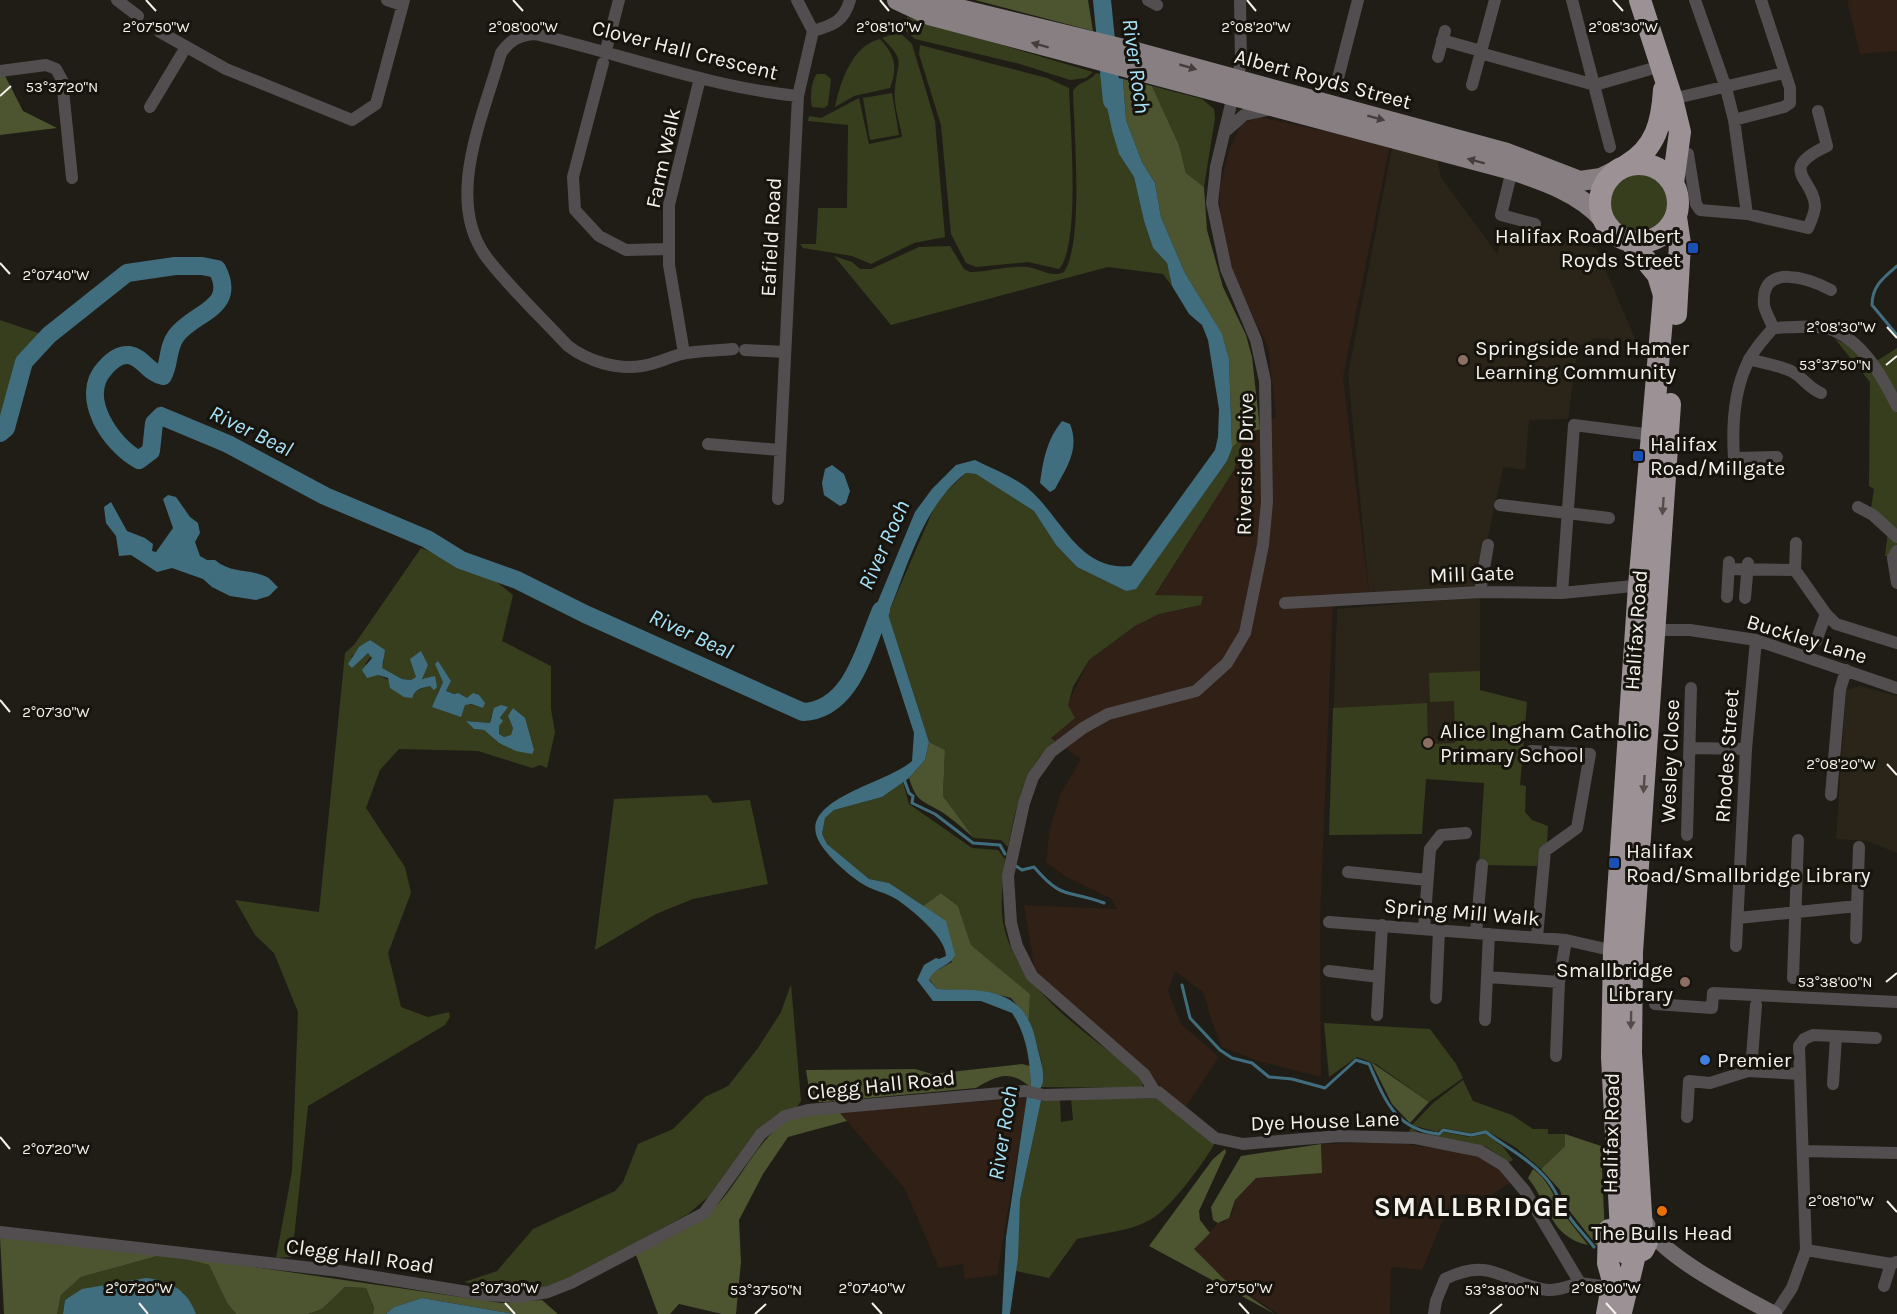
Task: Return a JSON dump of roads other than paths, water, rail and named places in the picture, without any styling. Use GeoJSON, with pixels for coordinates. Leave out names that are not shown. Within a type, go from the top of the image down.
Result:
{"type":"FeatureCollection","features":[{"type":"Feature","properties":{"kind":"highway"},"geometry":{"type":"LineString","coordinates":[[1640,0],[1672,99],[1680,132],[1673,183]]}},
{"type":"Feature","properties":{"kind":"highway"},"geometry":{"type":"LineString","coordinates":[[1622,168],[1652,165],[1667,175],[1673,183],[1678,198],[1676,217],[1671,226],[1654,239],[1630,241],[1610,229],[1600,210],[1602,191],[1609,177],[1648,148],[1658,130],[1663,71]]}},
{"type":"Feature","properties":{"kind":"highway","name":"Halifax Road"},"geometry":{"type":"LineString","coordinates":[[1648,581],[1680,244],[1676,217]]}},
{"type":"Feature","properties":{"kind":"highway","name":"Halifax Road"},"geometry":{"type":"LineString","coordinates":[[1621,1314],[1617,1286],[1608,1263],[1610,1139],[1615,1125],[1612,1057],[1623,952],[1646,634],[1652,435],[1664,295],[1658,275],[1630,241]]}},
{"type":"Feature","properties":{"kind":"highway","name":"Halifax Road"},"geometry":{"type":"LineString","coordinates":[[1607,1314],[1617,1286],[1638,1243],[1640,1194],[1631,1053],[1623,952],[1616,923],[1646,634]]}},
{"type":"Feature","properties":{"kind":"highway"},"geometry":{"type":"LineString","coordinates":[[1615,1125],[1638,1243]]}},
{"type":"Feature","properties":{"kind":"main road","name":"Albert Royds Street"},"geometry":{"type":"LineString","coordinates":[[902,2],[929,15],[1096,61],[1130,60]]}},
{"type":"Feature","properties":{"kind":"main road","name":"Albert Royds Street"},"geometry":{"type":"LineString","coordinates":[[902,2],[935,3],[1091,40],[1130,60],[1234,88],[1507,153],[1580,181],[1593,181],[1622,168]]}},
{"type":"Feature","properties":{"kind":"main road","name":"Albert Royds Street"},"geometry":{"type":"LineString","coordinates":[[1234,88],[1281,109],[1512,170],[1560,187],[1603,219]]}},
{"type":"Feature","properties":{"kind":"street"},"geometry":{"type":"LineString","coordinates":[[117,0],[134,8]]}},
{"type":"Feature","properties":{"kind":"street"},"geometry":{"type":"LineString","coordinates":[[160,32],[226,69],[352,120],[376,104],[403,2],[387,0]]}},
{"type":"Feature","properties":{"kind":"street"},"geometry":{"type":"LineString","coordinates":[[619,0],[573,177],[575,210],[599,236],[626,250],[669,249]]}},
{"type":"Feature","properties":{"kind":"street"},"geometry":{"type":"LineString","coordinates":[[797,0],[813,31],[841,20],[850,0]]}},
{"type":"Feature","properties":{"kind":"street","name":"Riverside Drive"},"geometry":{"type":"LineString","coordinates":[[1155,1092],[1144,1074],[1032,976],[1017,946],[1011,923],[1008,876],[1024,803],[1041,763],[1074,735],[1108,714],[1196,691],[1227,663],[1245,633],[1263,545],[1267,502],[1268,436],[1265,381],[1256,340],[1226,270],[1212,203],[1214,184],[1241,62],[1240,0]]}},
{"type":"Feature","properties":{"kind":"street"},"geometry":{"type":"LineString","coordinates":[[1338,78],[1358,0]]}},
{"type":"Feature","properties":{"kind":"street"},"geometry":{"type":"LineString","coordinates":[[1472,85],[1494,0]]}},
{"type":"Feature","properties":{"kind":"street"},"geometry":{"type":"LineString","coordinates":[[1695,0],[1726,88],[1734,120],[1747,214]]}},
{"type":"Feature","properties":{"kind":"street"},"geometry":{"type":"LineString","coordinates":[[1734,120],[1787,105],[1791,96],[1761,0]]}},
{"type":"Feature","properties":{"kind":"street"},"geometry":{"type":"LineString","coordinates":[[1572,1],[1610,147]]}},
{"type":"Feature","properties":{"kind":"street","name":"Eafield Road"},"geometry":{"type":"LineString","coordinates":[[778,499],[798,96],[813,31]]}},
{"type":"Feature","properties":{"kind":"street","name":"Clover Hall Crescent"},"geometry":{"type":"LineString","coordinates":[[785,352],[739,350],[684,353],[642,366],[601,362],[578,353],[568,346],[487,258],[470,225],[466,190],[470,163],[501,53],[505,46],[523,35],[535,34],[605,57],[798,96]]}},
{"type":"Feature","properties":{"kind":"street"},"geometry":{"type":"LineString","coordinates":[[1438,57],[1444,36],[1481,52],[1595,85],[1663,71]]}},
{"type":"Feature","properties":{"kind":"street"},"geometry":{"type":"LineString","coordinates":[[150,107],[186,47]]}},
{"type":"Feature","properties":{"kind":"street"},"geometry":{"type":"LineString","coordinates":[[0,71],[46,65],[56,69],[62,80],[72,178]]}},
{"type":"Feature","properties":{"kind":"street"},"geometry":{"type":"LineString","coordinates":[[1672,99],[1784,73]]}},
{"type":"Feature","properties":{"kind":"street","name":"Farm Walk"},"geometry":{"type":"LineString","coordinates":[[684,353],[669,265],[669,205],[700,78]]}},
{"type":"Feature","properties":{"kind":"street"},"geometry":{"type":"LineString","coordinates":[[1226,131],[1244,115],[1269,108],[1281,109]]}},
{"type":"Feature","properties":{"kind":"street"},"geometry":{"type":"LineString","coordinates":[[1677,150],[1688,154],[1696,204],[1701,210],[1747,214],[1808,228],[1815,208],[1809,190],[1802,180],[1801,167],[1810,154],[1827,146],[1818,111]]}},
{"type":"Feature","properties":{"kind":"street"},"geometry":{"type":"LineString","coordinates":[[1512,170],[1501,215],[1535,224]]}},
{"type":"Feature","properties":{"kind":"street"},"geometry":{"type":"LineString","coordinates":[[1773,328],[1764,305],[1767,290],[1775,280],[1788,275],[1807,279],[1831,290]]}},
{"type":"Feature","properties":{"kind":"street"},"geometry":{"type":"LineString","coordinates":[[1773,328],[1749,359],[1741,377],[1733,428],[1734,458],[1777,457]]}},
{"type":"Feature","properties":{"kind":"street"},"geometry":{"type":"LineString","coordinates":[[1773,328],[1829,328],[1858,346],[1876,369],[1897,406]]}},
{"type":"Feature","properties":{"kind":"street"},"geometry":{"type":"LineString","coordinates":[[1749,359],[1789,371],[1802,379],[1811,389],[1821,393]]}},
{"type":"Feature","properties":{"kind":"street"},"geometry":{"type":"LineString","coordinates":[[1562,593],[1574,425],[1652,435]]}},
{"type":"Feature","properties":{"kind":"street"},"geometry":{"type":"LineString","coordinates":[[708,444],[780,450]]}},
{"type":"Feature","properties":{"kind":"street"},"geometry":{"type":"LineString","coordinates":[[1500,505],[1566,515],[1609,518]]}},
{"type":"Feature","properties":{"kind":"street"},"geometry":{"type":"LineString","coordinates":[[1858,507],[1873,515],[1897,537]]}},
{"type":"Feature","properties":{"kind":"street"},"geometry":{"type":"LineString","coordinates":[[1796,543],[1796,570],[1826,614],[1836,624],[1897,643]]}},
{"type":"Feature","properties":{"kind":"street"},"geometry":{"type":"LineString","coordinates":[[1480,592],[1488,545]]}},
{"type":"Feature","properties":{"kind":"street"},"geometry":{"type":"LineString","coordinates":[[1897,551],[1893,558],[1897,583]]}},
{"type":"Feature","properties":{"kind":"street"},"geometry":{"type":"LineString","coordinates":[[1727,597],[1729,565],[1796,570]]}},
{"type":"Feature","properties":{"kind":"street"},"geometry":{"type":"LineString","coordinates":[[1745,598],[1747,566]]}},
{"type":"Feature","properties":{"kind":"street","name":"Mill Gate"},"geometry":{"type":"LineString","coordinates":[[1285,603],[1480,592],[1562,593],[1648,581]]}},
{"type":"Feature","properties":{"kind":"street"},"geometry":{"type":"LineString","coordinates":[[1816,641],[1826,614]]}},
{"type":"Feature","properties":{"kind":"street","name":"Buckley Lane"},"geometry":{"type":"LineString","coordinates":[[1646,634],[1690,630],[1756,640],[1897,688]]}},
{"type":"Feature","properties":{"kind":"street","name":"Rhodes Street"},"geometry":{"type":"LineString","coordinates":[[1736,946],[1746,749],[1756,640]]}},
{"type":"Feature","properties":{"kind":"street"},"geometry":{"type":"LineString","coordinates":[[1831,795],[1834,784],[1840,690],[1846,670]]}},
{"type":"Feature","properties":{"kind":"street","name":"Wesley Close"},"geometry":{"type":"LineString","coordinates":[[1687,835],[1691,687]]}},
{"type":"Feature","properties":{"kind":"street"},"geometry":{"type":"LineString","coordinates":[[1690,748],[1746,749]]}},
{"type":"Feature","properties":{"kind":"street"},"geometry":{"type":"LineString","coordinates":[[1531,751],[1590,754],[1577,828],[1545,851],[1537,938]]}},
{"type":"Feature","properties":{"kind":"street"},"geometry":{"type":"LineString","coordinates":[[1424,928],[1430,849],[1441,835],[1466,833]]}},
{"type":"Feature","properties":{"kind":"street"},"geometry":{"type":"LineString","coordinates":[[1793,978],[1798,840]]}},
{"type":"Feature","properties":{"kind":"street"},"geometry":{"type":"LineString","coordinates":[[1856,938],[1859,847]]}},
{"type":"Feature","properties":{"kind":"street"},"geometry":{"type":"LineString","coordinates":[[1482,865],[1483,933],[1488,977],[1485,1020]]}},
{"type":"Feature","properties":{"kind":"street"},"geometry":{"type":"LineString","coordinates":[[1348,872],[1427,880]]}},
{"type":"Feature","properties":{"kind":"street"},"geometry":{"type":"LineString","coordinates":[[1738,918],[1857,906]]}},
{"type":"Feature","properties":{"kind":"street","name":"Spring Mill Walk"},"geometry":{"type":"LineString","coordinates":[[1329,922],[1566,940],[1591,943],[1623,952]]}},
{"type":"Feature","properties":{"kind":"street"},"geometry":{"type":"LineString","coordinates":[[1591,943],[1604,938],[1616,923]]}},
{"type":"Feature","properties":{"kind":"street"},"geometry":{"type":"LineString","coordinates":[[1377,1015],[1382,925]]}},
{"type":"Feature","properties":{"kind":"street"},"geometry":{"type":"LineString","coordinates":[[1436,998],[1439,930]]}},
{"type":"Feature","properties":{"kind":"street"},"geometry":{"type":"LineString","coordinates":[[1556,1056],[1559,982],[1566,940]]}},
{"type":"Feature","properties":{"kind":"street"},"geometry":{"type":"LineString","coordinates":[[1329,971],[1379,977]]}},
{"type":"Feature","properties":{"kind":"street"},"geometry":{"type":"LineString","coordinates":[[1488,977],[1559,982]]}},
{"type":"Feature","properties":{"kind":"street"},"geometry":{"type":"LineString","coordinates":[[1655,1004],[1713,1008],[1713,993],[1897,1002]]}},
{"type":"Feature","properties":{"kind":"street"},"geometry":{"type":"LineString","coordinates":[[1751,1071],[1756,1005]]}},
{"type":"Feature","properties":{"kind":"street"},"geometry":{"type":"LineString","coordinates":[[1638,1243],[1676,1256],[1775,1314],[1792,1288],[1806,1250],[1799,1046],[1804,1039],[1813,1035],[1876,1038]]}},
{"type":"Feature","properties":{"kind":"street"},"geometry":{"type":"LineString","coordinates":[[1833,1084],[1836,1036]]}},
{"type":"Feature","properties":{"kind":"street"},"geometry":{"type":"LineString","coordinates":[[1687,1117],[1689,1081],[1710,1083],[1751,1071],[1800,1074]]}},
{"type":"Feature","properties":{"kind":"street","name":"Clegg Hall Road"},"geometry":{"type":"LineString","coordinates":[[0,1232],[339,1271],[486,1295],[519,1297],[548,1292],[571,1283],[704,1212],[761,1134],[785,1116],[808,1110],[1025,1091],[1044,1095],[1155,1092]]}},
{"type":"Feature","properties":{"kind":"street","name":"Dye House Lane"},"geometry":{"type":"LineString","coordinates":[[1155,1092],[1215,1138],[1243,1144],[1340,1136],[1382,1137],[1415,1138],[1480,1151],[1503,1165],[1525,1191],[1580,1283]]}},
{"type":"Feature","properties":{"kind":"street"},"geometry":{"type":"LineString","coordinates":[[1803,1151],[1897,1153]]}},
{"type":"Feature","properties":{"kind":"street"},"geometry":{"type":"LineString","coordinates":[[1806,1250],[1894,1263],[1884,1286]]}},
{"type":"Feature","properties":{"kind":"street"},"geometry":{"type":"LineString","coordinates":[[1434,1314],[1436,1301],[1445,1279],[1466,1269],[1499,1272],[1550,1290],[1580,1283],[1617,1286]]}},
{"type":"Feature","properties":{"kind":"water"},"geometry":{"type":"Polygon","coordinates":[[[1100,74],[1123,79],[1126,120],[1142,162],[1155,183],[1161,217],[1185,273],[1222,334],[1229,359],[1232,448],[1227,461],[1136,589],[1126,591],[1077,567],[1056,545],[1034,511],[976,474],[966,473],[951,486],[938,502],[918,538],[888,614],[929,742],[925,760],[909,778],[882,797],[834,810],[825,818],[822,834],[827,844],[869,879],[889,883],[946,921],[955,955],[950,962],[934,972],[929,980],[937,989],[976,990],[1000,995],[1011,1000],[1020,1008],[1032,1027],[1040,1058],[1043,1077],[1040,1089],[1031,1088],[1027,1049],[1012,1013],[981,1001],[933,1001],[917,980],[924,965],[936,958],[946,956],[940,940],[927,924],[902,904],[866,886],[852,876],[823,848],[816,834],[817,821],[824,810],[837,800],[901,769],[912,761],[914,733],[879,625],[876,606],[915,512],[932,489],[956,465],[975,460],[1012,478],[1032,492],[1086,553],[1114,566],[1131,566],[1215,450],[1219,409],[1208,340],[1202,325],[1189,314],[1172,286],[1167,263],[1153,248],[1134,177],[1119,154],[1100,74]]]}},
{"type":"Feature","properties":{"kind":"water"},"geometry":{"type":"Polygon","coordinates":[[[1062,421],[1070,424],[1073,433],[1073,450],[1064,473],[1055,489],[1050,492],[1040,483],[1046,450],[1062,421]]]}},
{"type":"Feature","properties":{"kind":"water"},"geometry":{"type":"Polygon","coordinates":[[[832,465],[844,474],[850,491],[846,503],[840,506],[824,495],[822,483],[825,469],[832,465]]]}},
{"type":"Feature","properties":{"kind":"water"},"geometry":{"type":"Polygon","coordinates":[[[168,495],[176,497],[190,517],[198,523],[200,533],[195,542],[200,556],[207,560],[215,560],[232,569],[265,576],[278,587],[269,596],[256,600],[230,596],[212,587],[203,579],[172,568],[157,572],[131,555],[119,556],[116,536],[106,523],[104,507],[111,502],[127,531],[145,538],[153,544],[152,551],[156,552],[173,528],[163,499],[168,495]]]}},
{"type":"Feature","properties":{"kind":"water"},"geometry":{"type":"Polygon","coordinates":[[[370,640],[385,650],[382,668],[402,679],[411,680],[416,677],[410,659],[421,651],[428,665],[422,679],[435,676],[437,687],[434,690],[430,686],[424,687],[412,698],[404,697],[390,688],[388,678],[378,675],[367,678],[362,670],[372,658],[368,653],[352,668],[348,664],[359,647],[370,640]]]}},
{"type":"Feature","properties":{"kind":"water"},"geometry":{"type":"Polygon","coordinates":[[[438,661],[451,681],[446,691],[458,693],[467,698],[473,693],[479,695],[485,703],[483,708],[471,704],[465,705],[461,717],[432,707],[443,682],[435,664],[438,661]]]}},
{"type":"Feature","properties":{"kind":"water"},"geometry":{"type":"Polygon","coordinates":[[[501,705],[508,707],[500,718],[503,721],[499,726],[499,734],[504,737],[511,735],[513,728],[508,716],[513,708],[525,718],[534,750],[532,754],[516,751],[499,743],[484,730],[474,729],[466,721],[490,723],[494,708],[501,705]]]}},
{"type":"Feature","properties":{"kind":"water"},"geometry":{"type":"Polygon","coordinates":[[[1027,1096],[1041,1099],[1041,1101],[1020,1200],[1018,1258],[1010,1314],[1002,1314],[1006,1237],[1027,1096]]]}},
{"type":"Feature","properties":{"kind":"water"},"geometry":{"type":"Polygon","coordinates":[[[146,1278],[163,1281],[183,1292],[196,1314],[63,1314],[65,1300],[82,1289],[146,1278]]]}},
{"type":"Feature","properties":{"kind":"water"},"geometry":{"type":"Polygon","coordinates":[[[422,1298],[514,1314],[386,1314],[394,1307],[422,1298]]]}},
{"type":"Feature","properties":{"kind":"waterway","name":"River Roch"},"geometry":{"type":"LineString","coordinates":[[1102,0],[1112,101]]}},
{"type":"Feature","properties":{"kind":"waterway","name":"River Beal"},"geometry":{"type":"LineString","coordinates":[[0,433],[6,428],[24,362],[49,335],[127,273],[175,266],[202,266],[217,269],[222,282],[222,293],[218,301],[176,336],[171,345],[163,376],[153,372],[134,356],[125,355],[110,363],[98,380],[95,392],[101,419],[118,443],[139,460],[151,451],[154,423],[161,416],[228,444],[325,496],[427,539],[461,560],[517,580],[585,614],[803,712],[820,709],[845,689],[862,658],[881,610]]}},
{"type":"Feature","properties":{"kind":"waterway"},"geometry":{"type":"LineString","coordinates":[[1897,266],[1876,287],[1872,305],[1897,335]]}},
{"type":"Feature","properties":{"kind":"waterway"},"geometry":{"type":"LineString","coordinates":[[904,779],[909,793],[913,796],[912,803],[935,814],[973,843],[1000,845],[1005,854]]}},
{"type":"Feature","properties":{"kind":"waterway"},"geometry":{"type":"LineString","coordinates":[[1016,866],[1022,870],[1034,867],[1059,890],[1104,903]]}},
{"type":"Feature","properties":{"kind":"waterway"},"geometry":{"type":"LineString","coordinates":[[1182,985],[1190,1018],[1220,1050],[1232,1058],[1252,1063],[1269,1077],[1292,1079],[1325,1088],[1356,1060],[1369,1064],[1380,1090],[1393,1111],[1412,1126],[1439,1134],[1443,1130],[1471,1135],[1486,1132],[1544,1176],[1553,1187],[1570,1218],[1594,1247]]}},
{"type":"Feature","properties":{"kind":"place","name":"Halifax Road/Albert Royds Street"},"geometry":{"type":"Point","coordinates":[1693,248]}},
{"type":"Feature","properties":{"kind":"place","name":"Springside and Hamer Learning Community"},"geometry":{"type":"Point","coordinates":[1463,360]}},
{"type":"Feature","properties":{"kind":"place","name":"Halifax Road/Millgate"},"geometry":{"type":"Point","coordinates":[1638,456]}},
{"type":"Feature","properties":{"kind":"place","name":"Alice Ingham Catholic Primary School"},"geometry":{"type":"Point","coordinates":[1428,743]}},
{"type":"Feature","properties":{"kind":"place","name":"Halifax Road/Smallbridge Library"},"geometry":{"type":"Point","coordinates":[1614,863]}},
{"type":"Feature","properties":{"kind":"place","name":"Smallbridge Library"},"geometry":{"type":"Point","coordinates":[1685,982]}},
{"type":"Feature","properties":{"kind":"place","name":"Premier"},"geometry":{"type":"Point","coordinates":[1705,1060]}},
{"type":"Feature","properties":{"kind":"place","name":"The Bulls Head"},"geometry":{"type":"Point","coordinates":[1662,1211]}},
{"type":"Feature","properties":{"kind":"district","name":"SMALLBRIDGE"},"geometry":{"type":"Point","coordinates":[1472,1207]}}]}
